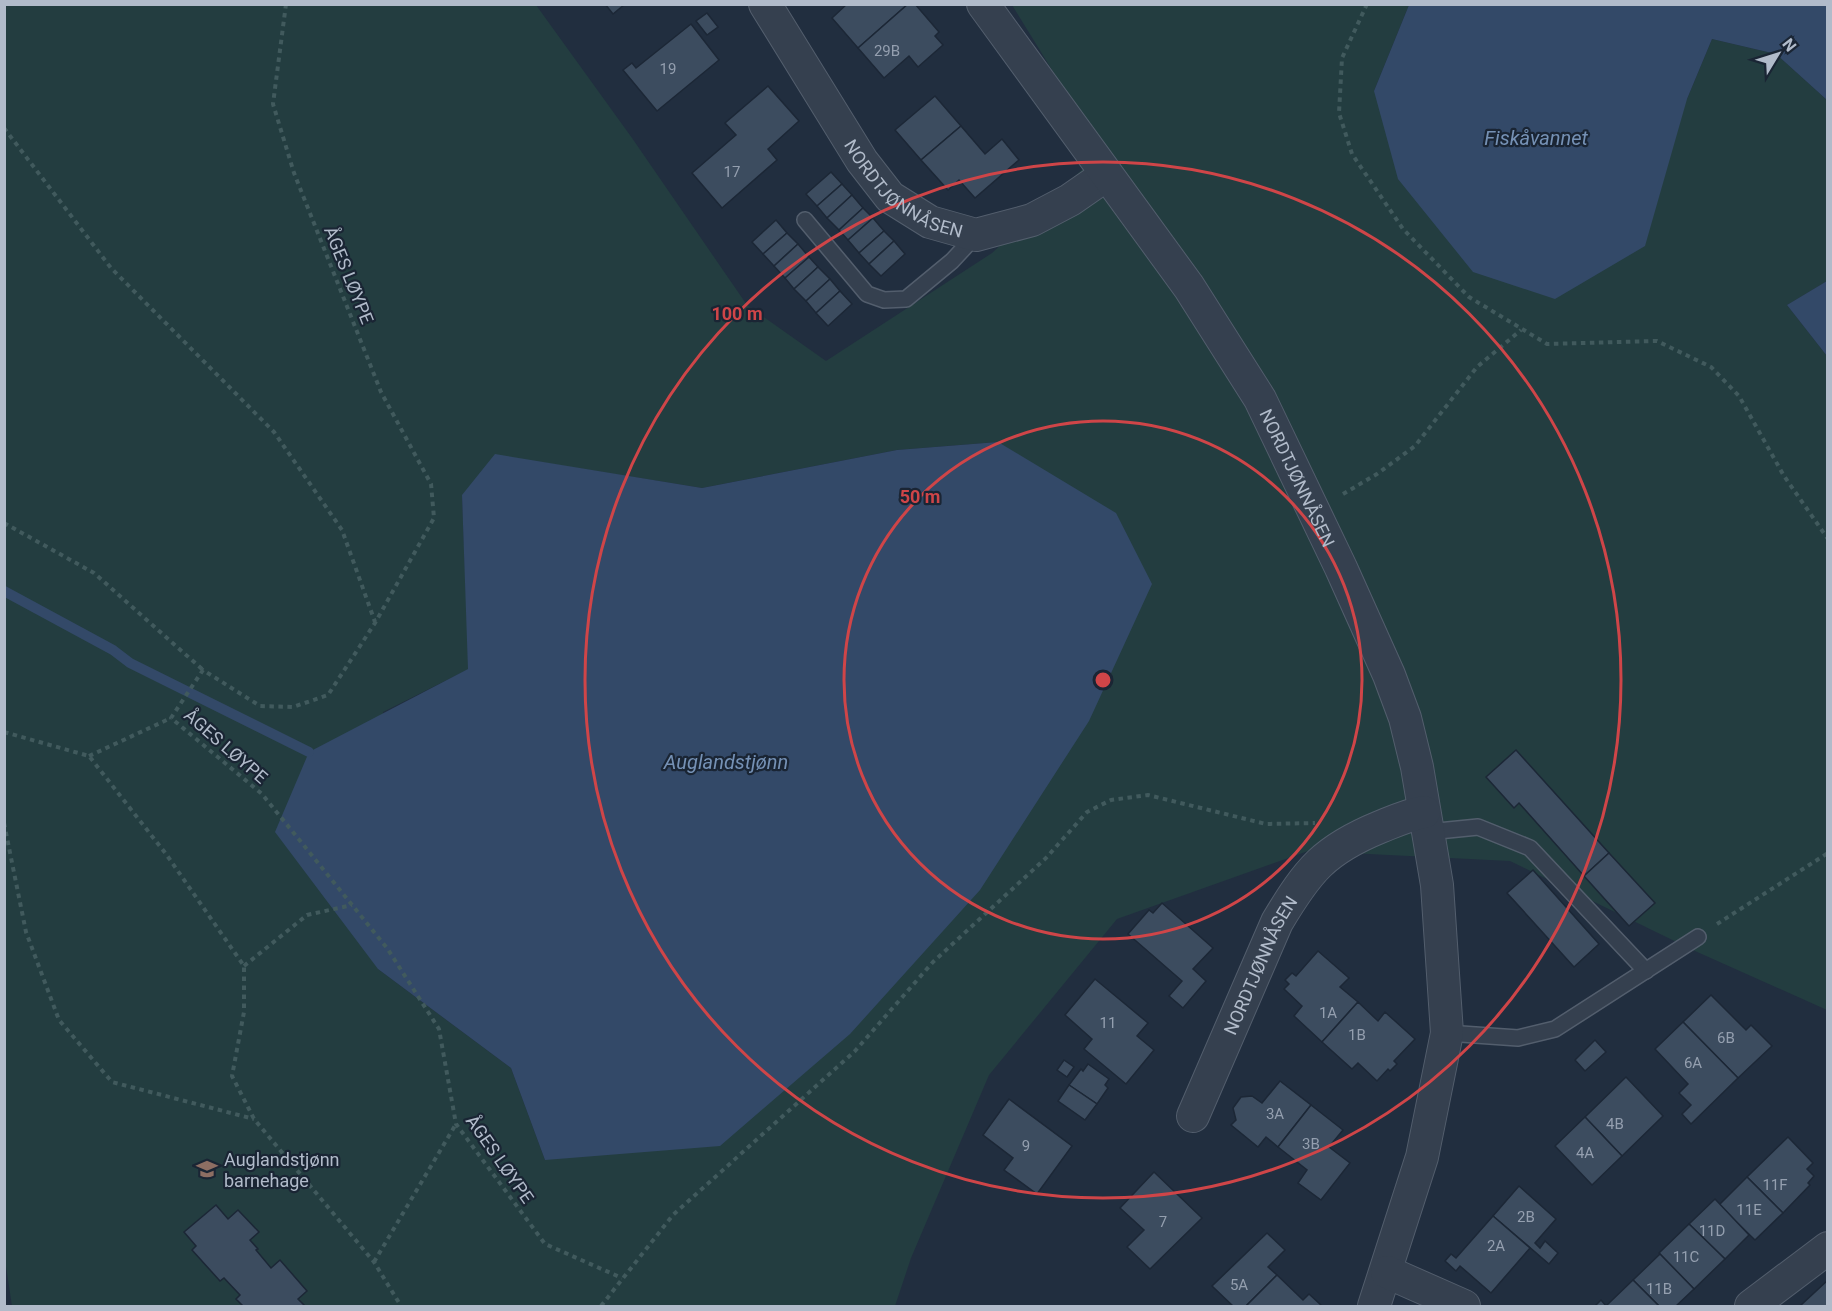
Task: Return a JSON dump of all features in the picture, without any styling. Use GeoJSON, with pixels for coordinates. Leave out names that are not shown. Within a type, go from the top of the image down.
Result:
{"type":"FeatureCollection","features":[{"type":"Feature","properties":{"kind":"street","name":"NORDTJØNNÅSEN"},"geometry":{"type":"LineString","coordinates":[[765,4],[862,161],[890,197],[930,222],[976,235],[1032,220],[1070,200],[1106,175]]}},
{"type":"Feature","properties":{"kind":"street","name":"NORDTJØNNÅSEN"},"geometry":{"type":"LineString","coordinates":[[983,4],[1189,287],[1260,399],[1389,675],[1417,766],[1437,885],[1447,1032],[1429,1128],[1387,1272],[1374,1306]]}},
{"type":"Feature","properties":{"kind":"street","name":"NORDTJØNNÅSEN"},"geometry":{"type":"LineString","coordinates":[[1193,1116],[1277,922],[1295,891],[1316,865],[1346,841],[1408,815],[1426,822]]}},
{"type":"Feature","properties":{"kind":"street"},"geometry":{"type":"LineString","coordinates":[[1751,1306],[1827,1248]]}},
{"type":"Feature","properties":{"kind":"street"},"geometry":{"type":"LineString","coordinates":[[1387,1272],[1464,1306]]}},
{"type":"Feature","properties":{"kind":"lane"},"geometry":{"type":"LineString","coordinates":[[805,220],[867,294],[884,300],[906,299],[952,261],[976,235]]}},
{"type":"Feature","properties":{"kind":"lane"},"geometry":{"type":"LineString","coordinates":[[1426,822],[1478,828],[1530,848],[1646,971]]}},
{"type":"Feature","properties":{"kind":"lane"},"geometry":{"type":"LineString","coordinates":[[1447,1032],[1518,1038],[1555,1029],[1698,936]]}},
{"type":"Feature","properties":{"kind":"path","name":"ÅGES LØYPE"},"geometry":{"type":"LineString","coordinates":[[286,4],[273,104],[294,173],[381,392],[431,484],[434,518],[375,623],[328,695],[293,707],[260,706],[203,670],[171,718],[262,794],[387,948],[439,1029],[456,1124],[545,1244],[622,1278]]}},
{"type":"Feature","properties":{"kind":"path"},"geometry":{"type":"LineString","coordinates":[[1366,4],[1342,58],[1339,113],[1352,154],[1403,229],[1469,297],[1547,344],[1657,341],[1711,367],[1739,396],[1784,476],[1827,539]]}},
{"type":"Feature","properties":{"kind":"path"},"geometry":{"type":"LineString","coordinates":[[4,128],[111,268],[274,432],[342,530],[375,623]]}},
{"type":"Feature","properties":{"kind":"path"},"geometry":{"type":"LineString","coordinates":[[1313,511],[1377,474],[1415,446],[1478,367],[1521,330]]}},
{"type":"Feature","properties":{"kind":"path"},"geometry":{"type":"LineString","coordinates":[[4,523],[94,573],[203,670]]}},
{"type":"Feature","properties":{"kind":"path"},"geometry":{"type":"LineString","coordinates":[[89,756],[171,718]]}},
{"type":"Feature","properties":{"kind":"path"},"geometry":{"type":"LineString","coordinates":[[4,732],[89,756],[166,854],[244,966],[244,1012],[232,1076],[254,1119],[374,1262],[401,1306]]}},
{"type":"Feature","properties":{"kind":"path"},"geometry":{"type":"LineString","coordinates":[[601,1306],[673,1215],[855,1050],[933,962],[1046,858],[1087,812],[1111,800],[1148,795],[1266,824],[1320,822],[1346,841]]}},
{"type":"Feature","properties":{"kind":"path"},"geometry":{"type":"LineString","coordinates":[[4,823],[26,932],[59,1020],[112,1082],[254,1119]]}},
{"type":"Feature","properties":{"kind":"path"},"geometry":{"type":"LineString","coordinates":[[1698,936],[1827,853]]}},
{"type":"Feature","properties":{"kind":"path"},"geometry":{"type":"LineString","coordinates":[[244,966],[307,915],[352,905]]}},
{"type":"Feature","properties":{"kind":"path"},"geometry":{"type":"LineString","coordinates":[[374,1262],[456,1124]]}},
{"type":"Feature","properties":{"kind":"green space"},"geometry":{"type":"Polygon","coordinates":[[[5,5],[536,5],[632,138],[747,305],[826,361],[992,253],[1102,151],[1012,5],[1409,5],[1374,91],[1687,99],[1712,39],[1776,54],[1827,100],[1827,281],[1787,305],[1827,356],[1827,1010],[1695,951],[1510,861],[1308,851],[1117,919],[989,1075],[911,1258],[895,1306],[12,1306],[5,1260],[5,5]],[[998,442],[897,450],[702,488],[496,455],[462,496],[469,669],[383,712],[378,969],[511,1068],[545,1160],[998,442]]]}},
{"type":"Feature","properties":{"kind":"water","name":"Fiskåvannet"},"geometry":{"type":"Polygon","coordinates":[[[1409,5],[1827,5],[1827,100],[1776,54],[1712,39],[1687,99],[1645,246],[1555,299],[1473,272],[1398,179],[1374,91],[1409,5]]]}},
{"type":"Feature","properties":{"kind":"water"},"geometry":{"type":"Polygon","coordinates":[[[1827,281],[1827,356],[1787,305],[1827,281]]]}},
{"type":"Feature","properties":{"kind":"water","name":"Auglandstjønn"},"geometry":{"type":"Polygon","coordinates":[[[998,442],[1116,513],[1152,584],[1089,721],[980,890],[850,1034],[720,1146],[545,1160],[511,1068],[378,969],[275,832],[309,752],[468,669],[462,495],[495,454],[702,488],[897,450],[998,442]]]}},
{"type":"Feature","properties":{"kind":"building"},"geometry":{"type":"Polygon","coordinates":[[[605,4],[625,4],[613,14],[605,4]]]}},
{"type":"Feature","properties":{"kind":"building"},"geometry":{"type":"Polygon","coordinates":[[[847,4],[908,4],[858,48],[832,18],[847,4]]]}},
{"type":"Feature","properties":{"kind":"building"},"geometry":{"type":"Polygon","coordinates":[[[908,4],[915,4],[939,32],[935,36],[943,45],[918,67],[909,56],[884,78],[858,48],[908,4]]]}},
{"type":"Feature","properties":{"kind":"building"},"geometry":{"type":"Polygon","coordinates":[[[707,13],[718,27],[707,35],[696,21],[707,13]]]}},
{"type":"Feature","properties":{"kind":"building"},"geometry":{"type":"Polygon","coordinates":[[[691,24],[719,60],[657,111],[623,70],[632,63],[636,68],[691,24]]]}},
{"type":"Feature","properties":{"kind":"building"},"geometry":{"type":"Polygon","coordinates":[[[768,86],[799,121],[768,149],[777,160],[722,208],[692,173],[736,135],[725,123],[768,86]]]}},
{"type":"Feature","properties":{"kind":"building"},"geometry":{"type":"Polygon","coordinates":[[[935,96],[961,126],[921,160],[895,130],[935,96]]]}},
{"type":"Feature","properties":{"kind":"building"},"geometry":{"type":"Polygon","coordinates":[[[961,126],[985,154],[1002,139],[1019,160],[975,198],[959,180],[948,190],[921,160],[961,126]]]}},
{"type":"Feature","properties":{"kind":"building"},"geometry":{"type":"Polygon","coordinates":[[[831,172],[842,184],[817,206],[806,194],[831,172]]]}},
{"type":"Feature","properties":{"kind":"building"},"geometry":{"type":"Polygon","coordinates":[[[842,184],[852,195],[827,218],[817,206],[842,184]]]}},
{"type":"Feature","properties":{"kind":"building"},"geometry":{"type":"Polygon","coordinates":[[[852,195],[863,208],[839,230],[827,218],[852,195]]]}},
{"type":"Feature","properties":{"kind":"building"},"geometry":{"type":"Polygon","coordinates":[[[863,208],[873,218],[848,240],[839,230],[863,208]]]}},
{"type":"Feature","properties":{"kind":"building"},"geometry":{"type":"Polygon","coordinates":[[[873,218],[884,231],[859,253],[848,240],[873,218]]]}},
{"type":"Feature","properties":{"kind":"building"},"geometry":{"type":"Polygon","coordinates":[[[776,220],[787,233],[763,254],[752,242],[776,220]]]}},
{"type":"Feature","properties":{"kind":"building"},"geometry":{"type":"Polygon","coordinates":[[[884,231],[894,241],[869,264],[859,253],[884,231]]]}},
{"type":"Feature","properties":{"kind":"building"},"geometry":{"type":"Polygon","coordinates":[[[787,233],[798,244],[774,266],[763,254],[787,233]]]}},
{"type":"Feature","properties":{"kind":"building"},"geometry":{"type":"Polygon","coordinates":[[[894,241],[905,254],[881,276],[869,264],[894,241]]]}},
{"type":"Feature","properties":{"kind":"building"},"geometry":{"type":"Polygon","coordinates":[[[798,244],[809,257],[785,278],[774,266],[798,244]]]}},
{"type":"Feature","properties":{"kind":"building"},"geometry":{"type":"Polygon","coordinates":[[[809,257],[818,267],[794,289],[785,278],[809,257]]]}},
{"type":"Feature","properties":{"kind":"building"},"geometry":{"type":"Polygon","coordinates":[[[818,267],[830,279],[806,301],[794,289],[818,267]]]}},
{"type":"Feature","properties":{"kind":"building"},"geometry":{"type":"Polygon","coordinates":[[[830,279],[840,291],[816,313],[806,301],[830,279]]]}},
{"type":"Feature","properties":{"kind":"building"},"geometry":{"type":"Polygon","coordinates":[[[840,291],[852,304],[828,326],[816,313],[840,291]]]}},
{"type":"Feature","properties":{"kind":"building"},"geometry":{"type":"Polygon","coordinates":[[[1516,750],[1609,853],[1584,876],[1519,803],[1514,808],[1486,777],[1516,750]]]}},
{"type":"Feature","properties":{"kind":"building"},"geometry":{"type":"Polygon","coordinates":[[[1609,853],[1655,903],[1629,926],[1584,876],[1609,853]]]}},
{"type":"Feature","properties":{"kind":"building"},"geometry":{"type":"Polygon","coordinates":[[[1533,870],[1599,944],[1574,967],[1507,893],[1533,870]]]}},
{"type":"Feature","properties":{"kind":"building"},"geometry":{"type":"Polygon","coordinates":[[[1162,903],[1213,948],[1193,969],[1206,981],[1183,1008],[1169,996],[1182,981],[1128,934],[1149,910],[1153,913],[1162,903]]]}},
{"type":"Feature","properties":{"kind":"building"},"geometry":{"type":"Polygon","coordinates":[[[1318,951],[1349,978],[1340,987],[1358,1002],[1322,1042],[1294,1016],[1302,1006],[1284,989],[1289,984],[1285,980],[1292,973],[1296,976],[1318,951]]]}},
{"type":"Feature","properties":{"kind":"building"},"geometry":{"type":"Polygon","coordinates":[[[1095,979],[1148,1023],[1137,1036],[1154,1050],[1126,1084],[1084,1049],[1092,1039],[1065,1015],[1095,979]]]}},
{"type":"Feature","properties":{"kind":"building"},"geometry":{"type":"Polygon","coordinates":[[[1711,995],[1746,1030],[1751,1025],[1772,1046],[1738,1078],[1683,1022],[1711,995]]]}},
{"type":"Feature","properties":{"kind":"building"},"geometry":{"type":"Polygon","coordinates":[[[1358,1002],[1378,1021],[1385,1012],[1415,1039],[1394,1061],[1397,1064],[1390,1071],[1388,1069],[1377,1081],[1358,1063],[1352,1069],[1322,1042],[1358,1002]]]}},
{"type":"Feature","properties":{"kind":"building"},"geometry":{"type":"Polygon","coordinates":[[[1683,1022],[1738,1078],[1691,1124],[1682,1114],[1691,1105],[1679,1093],[1688,1084],[1655,1049],[1683,1022]]]}},
{"type":"Feature","properties":{"kind":"building"},"geometry":{"type":"Polygon","coordinates":[[[1595,1040],[1606,1052],[1585,1071],[1575,1060],[1595,1040]]]}},
{"type":"Feature","properties":{"kind":"building"},"geometry":{"type":"Polygon","coordinates":[[[1064,1060],[1074,1067],[1067,1077],[1057,1070],[1064,1060]]]}},
{"type":"Feature","properties":{"kind":"building"},"geometry":{"type":"Polygon","coordinates":[[[1088,1064],[1109,1079],[1105,1085],[1108,1088],[1097,1104],[1069,1085],[1081,1069],[1083,1071],[1088,1064]]]}},
{"type":"Feature","properties":{"kind":"building"},"geometry":{"type":"Polygon","coordinates":[[[1626,1077],[1663,1116],[1622,1156],[1585,1117],[1626,1077]]]}},
{"type":"Feature","properties":{"kind":"building"},"geometry":{"type":"Polygon","coordinates":[[[1280,1081],[1311,1105],[1278,1147],[1266,1137],[1258,1147],[1231,1125],[1236,1120],[1233,1108],[1241,1097],[1252,1096],[1262,1103],[1280,1081]]]}},
{"type":"Feature","properties":{"kind":"building"},"geometry":{"type":"Polygon","coordinates":[[[1069,1085],[1097,1104],[1085,1120],[1058,1101],[1069,1085]]]}},
{"type":"Feature","properties":{"kind":"building"},"geometry":{"type":"Polygon","coordinates":[[[1009,1099],[1072,1146],[1037,1194],[1004,1170],[1013,1158],[983,1135],[1009,1099]]]}},
{"type":"Feature","properties":{"kind":"building"},"geometry":{"type":"Polygon","coordinates":[[[1311,1105],[1343,1130],[1329,1147],[1350,1163],[1321,1200],[1298,1183],[1307,1170],[1278,1147],[1311,1105]]]}},
{"type":"Feature","properties":{"kind":"building"},"geometry":{"type":"Polygon","coordinates":[[[1585,1117],[1622,1156],[1592,1185],[1555,1146],[1585,1117]]]}},
{"type":"Feature","properties":{"kind":"building"},"geometry":{"type":"Polygon","coordinates":[[[1788,1137],[1813,1163],[1807,1169],[1814,1176],[1808,1183],[1810,1185],[1783,1213],[1747,1177],[1788,1137]]]}},
{"type":"Feature","properties":{"kind":"building"},"geometry":{"type":"Polygon","coordinates":[[[1154,1172],[1202,1218],[1150,1269],[1127,1247],[1144,1230],[1120,1208],[1154,1172]]]}},
{"type":"Feature","properties":{"kind":"building"},"geometry":{"type":"Polygon","coordinates":[[[1747,1177],[1783,1213],[1755,1240],[1719,1205],[1747,1177]]]}},
{"type":"Feature","properties":{"kind":"building"},"geometry":{"type":"Polygon","coordinates":[[[1519,1186],[1556,1219],[1535,1243],[1540,1248],[1545,1241],[1558,1253],[1549,1264],[1493,1216],[1519,1186]]]}},
{"type":"Feature","properties":{"kind":"building"},"geometry":{"type":"Polygon","coordinates":[[[1715,1199],[1749,1235],[1725,1259],[1689,1224],[1715,1199]]]}},
{"type":"Feature","properties":{"kind":"building"},"geometry":{"type":"Polygon","coordinates":[[[216,1205],[228,1219],[238,1210],[259,1232],[250,1240],[258,1249],[256,1250],[271,1268],[280,1260],[307,1291],[298,1299],[305,1306],[243,1306],[236,1299],[240,1295],[224,1278],[220,1281],[192,1250],[196,1246],[184,1232],[216,1205]]]}},
{"type":"Feature","properties":{"kind":"building"},"geometry":{"type":"Polygon","coordinates":[[[1493,1216],[1530,1248],[1491,1293],[1460,1266],[1456,1271],[1445,1261],[1451,1254],[1456,1258],[1493,1216]]]}},
{"type":"Feature","properties":{"kind":"building"},"geometry":{"type":"Polygon","coordinates":[[[1689,1224],[1725,1259],[1694,1289],[1659,1253],[1689,1224]]]}},
{"type":"Feature","properties":{"kind":"building"},"geometry":{"type":"Polygon","coordinates":[[[1267,1233],[1285,1250],[1268,1267],[1277,1275],[1246,1306],[1233,1306],[1212,1286],[1267,1233]]]}},
{"type":"Feature","properties":{"kind":"building"},"geometry":{"type":"Polygon","coordinates":[[[1660,1254],[1694,1289],[1676,1306],[1659,1306],[1633,1280],[1660,1254]]]}},
{"type":"Feature","properties":{"kind":"building"},"geometry":{"type":"Polygon","coordinates":[[[1277,1275],[1303,1300],[1309,1294],[1322,1306],[1246,1306],[1277,1275]]]}},
{"type":"Feature","properties":{"kind":"building"},"geometry":{"type":"Polygon","coordinates":[[[1633,1280],[1659,1306],[1606,1306],[1633,1280]]]}},
{"type":"Feature","properties":{"kind":"building"},"geometry":{"type":"Polygon","coordinates":[[[1828,1280],[1828,1306],[1800,1306],[1828,1280]]]}},
{"type":"Feature","properties":{"kind":"building"},"geometry":{"type":"Polygon","coordinates":[[[1601,1300],[1606,1306],[1595,1306],[1601,1300]]]}},
{"type":"Feature","properties":{"kind":"waterway"},"geometry":{"type":"LineString","coordinates":[[4,591],[113,650],[130,663],[309,752]]}},
{"type":"Feature","properties":{"kind":"place","name":"Auglandstjønn barnehage"},"geometry":{"type":"Point","coordinates":[207,1169]}}]}
